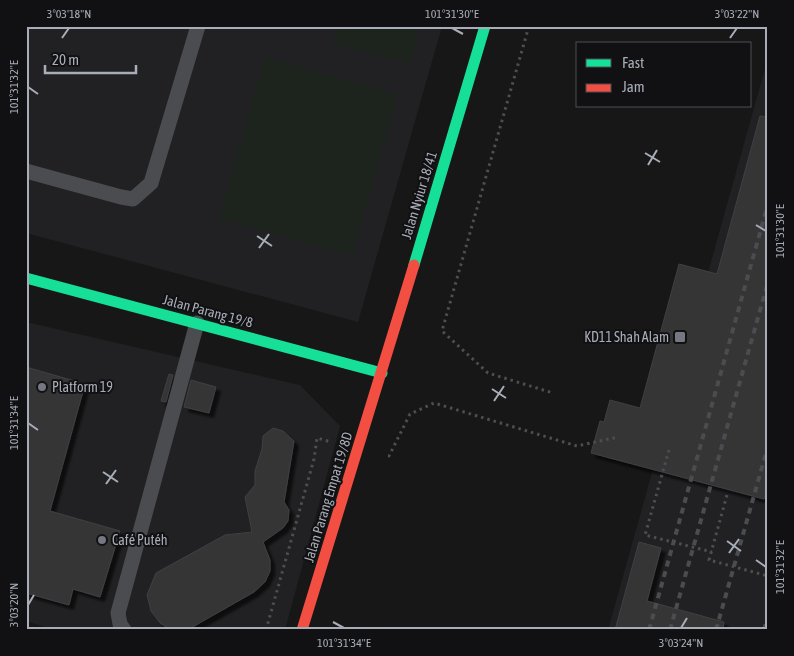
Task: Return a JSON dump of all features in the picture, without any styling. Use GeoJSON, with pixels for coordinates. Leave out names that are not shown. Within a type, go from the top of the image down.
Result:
{"type":"FeatureCollection","features":[{"type":"Feature","properties":{"kind":"street","name":"Jalan Nyiur 18/41"},"geometry":{"type":"LineString","coordinates":[[382,372],[484,26]]}},
{"type":"Feature","properties":{"kind":"street","name":"Jalan Parang 19/8"},"geometry":{"type":"LineString","coordinates":[[26,278],[382,372]]}},
{"type":"Feature","properties":{"kind":"street","name":"Jalan Parang Empat 19/8D"},"geometry":{"type":"LineString","coordinates":[[302,630],[382,372]]}},
{"type":"Feature","properties":{"kind":"lane"},"geometry":{"type":"LineString","coordinates":[[26,171],[121,198],[133,198],[151,183],[198,26]]}},
{"type":"Feature","properties":{"kind":"lane"},"geometry":{"type":"LineString","coordinates":[[124,630],[120,624],[118,613],[197,323]]}},
{"type":"Feature","properties":{"kind":"path"},"geometry":{"type":"LineString","coordinates":[[529,26],[442,331],[488,373],[553,393]]}},
{"type":"Feature","properties":{"kind":"path"},"geometry":{"type":"LineString","coordinates":[[266,630],[314,459],[317,438],[389,456],[410,414],[434,403],[577,446],[618,437]]}},
{"type":"Feature","properties":{"kind":"path"},"geometry":{"type":"LineString","coordinates":[[668,450],[645,535],[712,552]]}},
{"type":"Feature","properties":{"kind":"path"},"geometry":{"type":"LineString","coordinates":[[727,495],[709,560],[768,576]]}},
{"type":"Feature","properties":{"kind":"shaded area"},"geometry":{"type":"Polygon","coordinates":[[[26,26],[442,26],[358,322],[26,233],[26,26]]]}},
{"type":"Feature","properties":{"kind":"shaded area"},"geometry":{"type":"Polygon","coordinates":[[[338,26],[420,26],[410,63],[333,44],[338,26]]]}},
{"type":"Feature","properties":{"kind":"shaded area"},"geometry":{"type":"Polygon","coordinates":[[[265,57],[398,94],[352,256],[219,218],[265,57]]]}},
{"type":"Feature","properties":{"kind":"shaded area"},"geometry":{"type":"Polygon","coordinates":[[[768,58],[768,617],[764,630],[608,630],[768,58]]]}},
{"type":"Feature","properties":{"kind":"shaded area"},"geometry":{"type":"Polygon","coordinates":[[[26,322],[300,385],[340,426],[285,630],[54,630],[26,621],[26,322]]]}},
{"type":"Feature","properties":{"kind":"building"},"geometry":{"type":"Polygon","coordinates":[[[760,116],[768,117],[768,484],[764,499],[591,453],[600,421],[604,422],[610,400],[640,408],[679,264],[717,274],[760,116]]]}},
{"type":"Feature","properties":{"kind":"building"},"geometry":{"type":"Polygon","coordinates":[[[26,367],[85,384],[50,511],[120,531],[100,597],[73,589],[69,605],[26,593],[26,367]]]}},
{"type":"Feature","properties":{"kind":"building"},"geometry":{"type":"Polygon","coordinates":[[[169,374],[173,375],[166,402],[161,401],[169,374]]]}},
{"type":"Feature","properties":{"kind":"building"},"geometry":{"type":"Polygon","coordinates":[[[191,380],[216,387],[209,413],[184,407],[191,380]]]}},
{"type":"Feature","properties":{"kind":"building"},"geometry":{"type":"Polygon","coordinates":[[[273,428],[283,431],[294,441],[284,502],[289,510],[288,521],[283,528],[263,542],[270,560],[270,571],[265,582],[254,592],[189,629],[171,630],[160,623],[151,611],[147,595],[156,573],[225,535],[252,532],[245,497],[255,485],[255,471],[262,449],[263,436],[273,428]]]}},
{"type":"Feature","properties":{"kind":"building"},"geometry":{"type":"Polygon","coordinates":[[[639,542],[661,548],[647,601],[724,622],[723,630],[615,630],[639,542]]]}},
{"type":"Feature","properties":{"kind":"railway"},"geometry":{"type":"LineString","coordinates":[[649,630],[768,204]]}},
{"type":"Feature","properties":{"kind":"railway"},"geometry":{"type":"LineString","coordinates":[[670,630],[768,282]]}},
{"type":"Feature","properties":{"kind":"railway"},"geometry":{"type":"LineString","coordinates":[[716,630],[768,446]]}},
{"type":"Feature","properties":{"kind":"railway"},"geometry":{"type":"LineString","coordinates":[[764,630],[768,615]]}},
{"type":"Feature","properties":{"kind":"traffic: fast"},"geometry":{"type":"LineString","coordinates":[[414,265],[485,26]]}},
{"type":"Feature","properties":{"kind":"traffic: fast"},"geometry":{"type":"LineString","coordinates":[[26,278],[382,373]]}},
{"type":"Feature","properties":{"kind":"traffic: jam"},"geometry":{"type":"LineString","coordinates":[[302,630],[414,265]]}},
{"type":"Feature","properties":{"kind":"place","name":"KD11 Shah Alam"},"geometry":{"type":"Point","coordinates":[680,337]}},
{"type":"Feature","properties":{"kind":"place","name":"Platform 19"},"geometry":{"type":"Point","coordinates":[42,387]}},
{"type":"Feature","properties":{"kind":"place","name":"Café Putéh"},"geometry":{"type":"Point","coordinates":[102,540]}}]}
